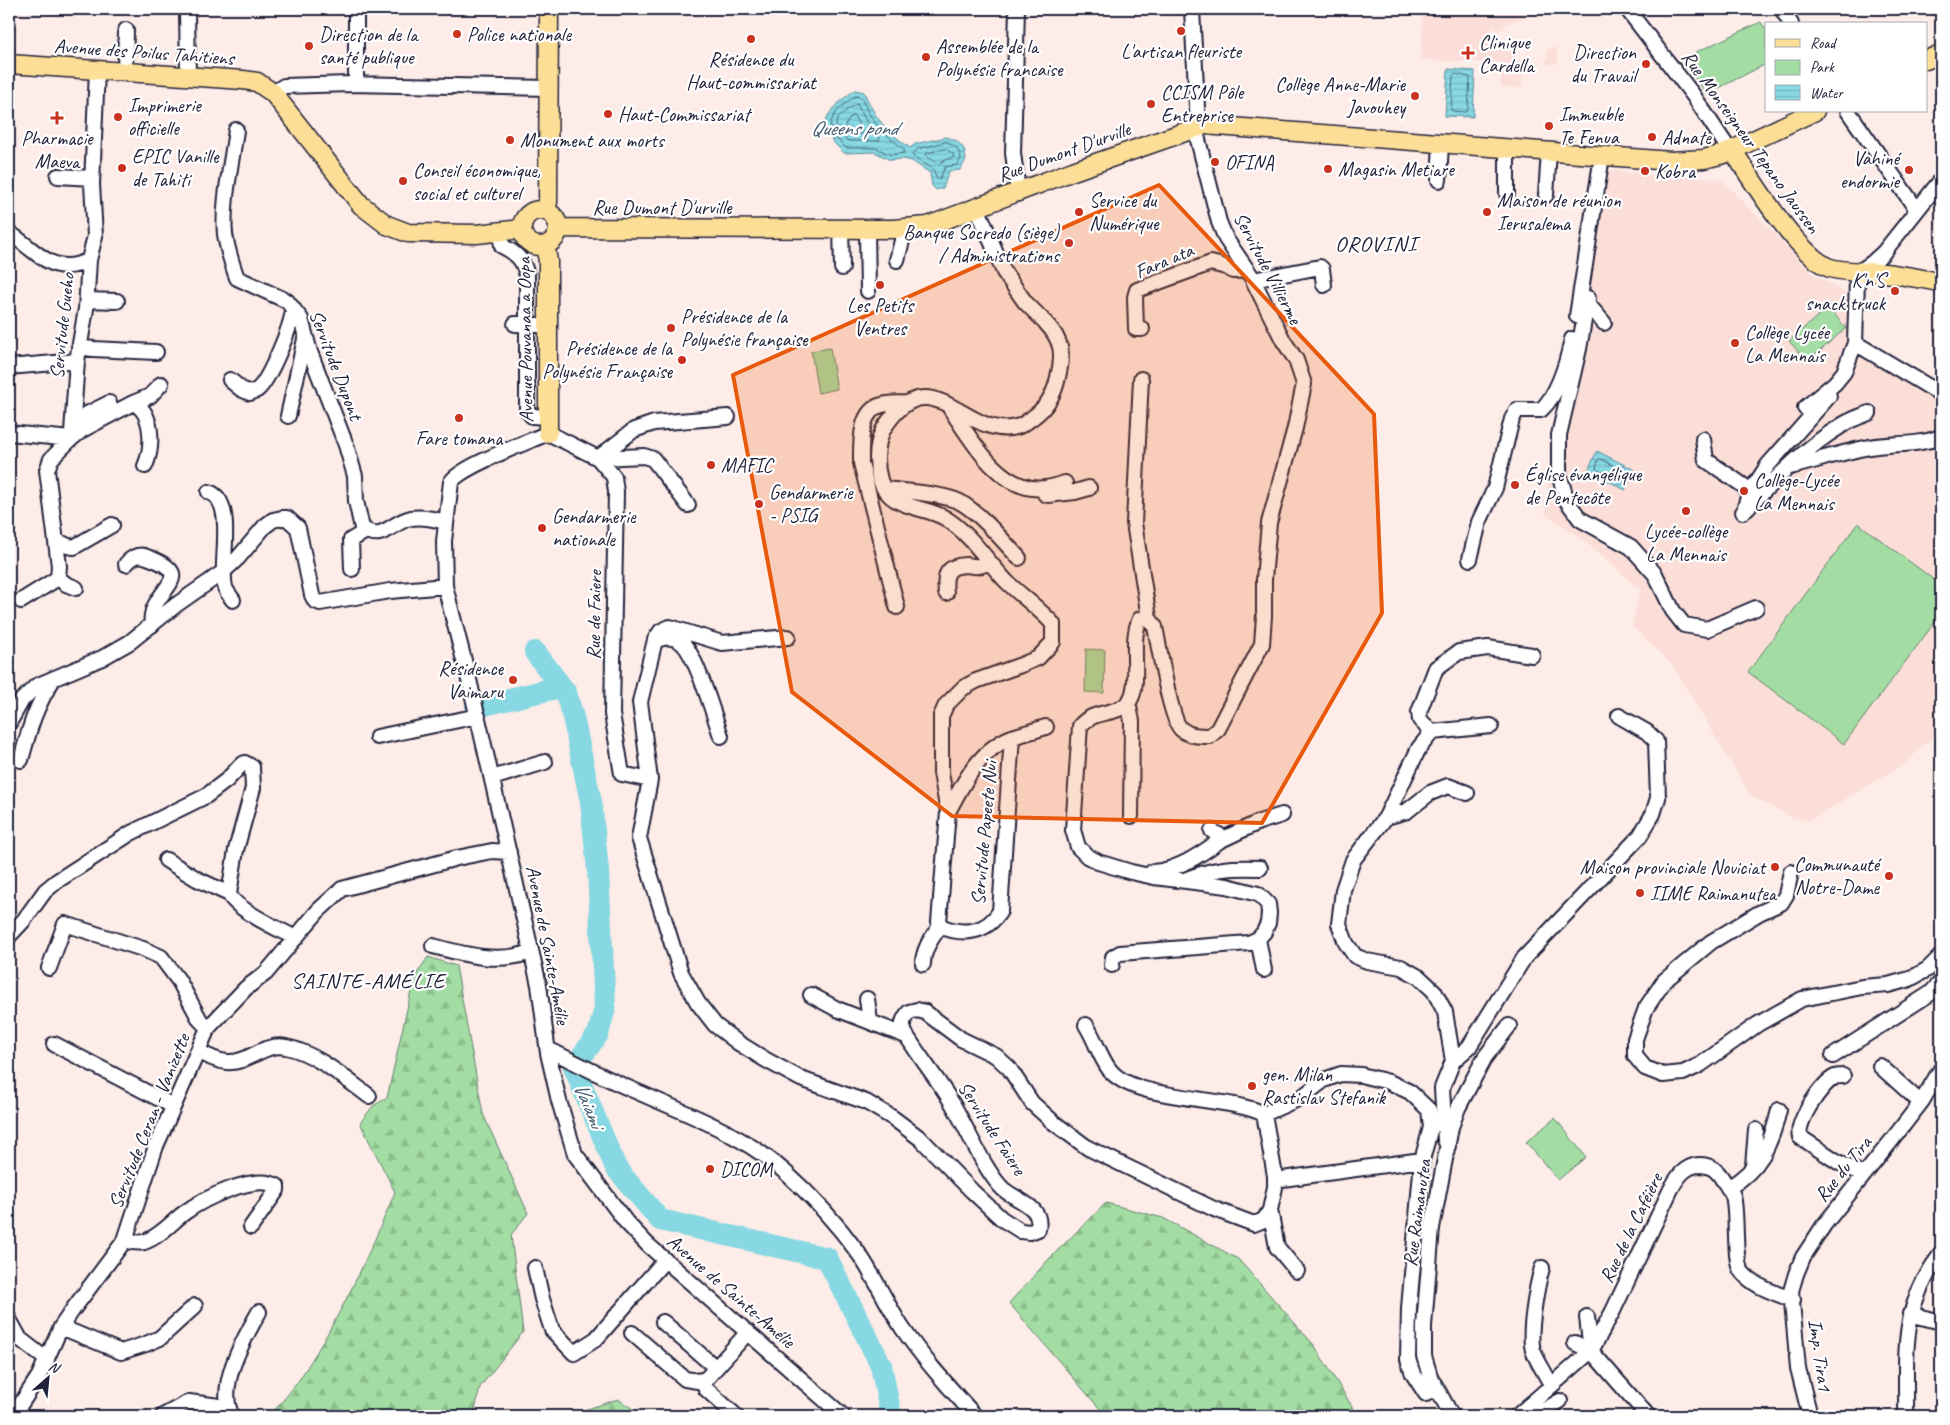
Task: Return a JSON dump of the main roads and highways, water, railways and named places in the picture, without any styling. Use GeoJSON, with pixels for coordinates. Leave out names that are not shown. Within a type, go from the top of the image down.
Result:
{"type":"FeatureCollection","features":[{"type":"Feature","properties":{"kind":"main road"},"geometry":{"type":"LineString","coordinates":[[546,211],[548,202],[549,9]]}},
{"type":"Feature","properties":{"kind":"main road"},"geometry":{"type":"LineString","coordinates":[[1928,59],[1941,54]]}},
{"type":"Feature","properties":{"kind":"main road","name":"Avenue des Poilus Tahitiens"},"geometry":{"type":"LineString","coordinates":[[9,64],[253,81],[263,85],[273,93],[362,205],[381,222],[408,233],[477,234],[522,228]]}},
{"type":"Feature","properties":{"kind":"main road","name":"Rue Dumont D'urville"},"geometry":{"type":"LineString","coordinates":[[558,228],[905,229],[928,226],[1018,191],[1198,127],[1441,142],[1671,161],[1704,159],[1730,151],[1813,112]]}},
{"type":"Feature","properties":{"kind":"main road","name":"Rue Monseigneur Tepano Jaussen"},"geometry":{"type":"LineString","coordinates":[[1730,151],[1737,157],[1772,208],[1809,255],[1830,268],[1885,273],[1941,282]]}},
{"type":"Feature","properties":{"kind":"main road"},"geometry":{"type":"LineString","coordinates":[[538,210],[546,211],[555,217],[558,228],[554,239],[545,245],[535,245],[525,238],[522,228],[523,221],[528,214],[538,210]]}},
{"type":"Feature","properties":{"kind":"main road","name":"Avenue Pouvanaa a Oopa"},"geometry":{"type":"LineString","coordinates":[[545,245],[548,260],[548,425]]}},
{"type":"Feature","properties":{"kind":"water"},"geometry":{"type":"Polygon","coordinates":[[[1448,69],[1475,71],[1473,117],[1445,116],[1448,69]]]}},
{"type":"Feature","properties":{"kind":"water","name":"Queens pond"},"geometry":{"type":"Polygon","coordinates":[[[855,90],[864,92],[882,124],[910,148],[915,144],[946,137],[957,141],[964,149],[966,160],[960,170],[949,171],[943,188],[936,190],[932,186],[930,173],[912,161],[903,159],[890,160],[875,152],[844,153],[833,142],[824,125],[832,110],[840,101],[855,90]]]}},
{"type":"Feature","properties":{"kind":"water"},"geometry":{"type":"Polygon","coordinates":[[[1597,451],[1635,470],[1625,490],[1588,470],[1597,451]]]}},
{"type":"Feature","properties":{"kind":"waterway","name":"Vaiami"},"geometry":{"type":"LineString","coordinates":[[535,652],[566,693],[591,802],[598,870],[605,1008],[598,1034],[574,1067],[616,1168],[660,1220],[827,1258],[881,1365],[891,1416]]}},
{"type":"Feature","properties":{"kind":"waterway"},"geometry":{"type":"LineString","coordinates":[[476,707],[560,687]]}},
{"type":"Feature","properties":{"kind":"place","name":"L'artisan fleuriste"},"geometry":{"type":"Point","coordinates":[1181,31]}},
{"type":"Feature","properties":{"kind":"place","name":"Police nationale"},"geometry":{"type":"Point","coordinates":[457,34]}},
{"type":"Feature","properties":{"kind":"place","name":"Résidence du Haut-commissariat"},"geometry":{"type":"Point","coordinates":[751,39]}},
{"type":"Feature","properties":{"kind":"place","name":"Direction de la santé publique"},"geometry":{"type":"Point","coordinates":[309,46]}},
{"type":"Feature","properties":{"kind":"place","name":"Clinique Cardella"},"geometry":{"type":"Point","coordinates":[1468,53]}},
{"type":"Feature","properties":{"kind":"place","name":"Assemblée de la Polynésie francaise"},"geometry":{"type":"Point","coordinates":[926,57]}},
{"type":"Feature","properties":{"kind":"place","name":"Direction du Travail"},"geometry":{"type":"Point","coordinates":[1646,64]}},
{"type":"Feature","properties":{"kind":"place","name":"Collège Anne-Marie Javouhey"},"geometry":{"type":"Point","coordinates":[1415,96]}},
{"type":"Feature","properties":{"kind":"place","name":"CCISM Pôle Entreprise"},"geometry":{"type":"Point","coordinates":[1151,104]}},
{"type":"Feature","properties":{"kind":"place","name":"Haut-Commissariat"},"geometry":{"type":"Point","coordinates":[608,114]}},
{"type":"Feature","properties":{"kind":"place","name":"Imprimerie officielle"},"geometry":{"type":"Point","coordinates":[118,117]}},
{"type":"Feature","properties":{"kind":"place","name":"Pharmacie Maeva"},"geometry":{"type":"Point","coordinates":[57,118]}},
{"type":"Feature","properties":{"kind":"place","name":"Immeuble Te Fenua"},"geometry":{"type":"Point","coordinates":[1549,126]}},
{"type":"Feature","properties":{"kind":"place","name":"Adnate"},"geometry":{"type":"Point","coordinates":[1652,137]}},
{"type":"Feature","properties":{"kind":"place","name":"Monument aux morts"},"geometry":{"type":"Point","coordinates":[510,140]}},
{"type":"Feature","properties":{"kind":"place","name":"OFINA"},"geometry":{"type":"Point","coordinates":[1215,162]}},
{"type":"Feature","properties":{"kind":"place","name":"EPIC Vanille de Tahiti"},"geometry":{"type":"Point","coordinates":[122,168]}},
{"type":"Feature","properties":{"kind":"place","name":"Magasin Metiare"},"geometry":{"type":"Point","coordinates":[1328,169]}},
{"type":"Feature","properties":{"kind":"place","name":"Vahiné endormie"},"geometry":{"type":"Point","coordinates":[1909,170]}},
{"type":"Feature","properties":{"kind":"place","name":"Kobra"},"geometry":{"type":"Point","coordinates":[1645,171]}},
{"type":"Feature","properties":{"kind":"place","name":"Conseil économique, social et culturel"},"geometry":{"type":"Point","coordinates":[403,181]}},
{"type":"Feature","properties":{"kind":"place","name":"Service du Numérique"},"geometry":{"type":"Point","coordinates":[1079,212]}},
{"type":"Feature","properties":{"kind":"place","name":"Maison de réunion Ierusalema"},"geometry":{"type":"Point","coordinates":[1487,212]}},
{"type":"Feature","properties":{"kind":"place","name":"Banque Socredo (siège) / Administrations"},"geometry":{"type":"Point","coordinates":[1069,243]}},
{"type":"Feature","properties":{"kind":"place","name":"Les Petits Ventres"},"geometry":{"type":"Point","coordinates":[880,285]}},
{"type":"Feature","properties":{"kind":"place","name":"K'n'S snack truck"},"geometry":{"type":"Point","coordinates":[1895,291]}},
{"type":"Feature","properties":{"kind":"place","name":"Présidence de la Polynésie française"},"geometry":{"type":"Point","coordinates":[671,328]}},
{"type":"Feature","properties":{"kind":"place","name":"Collège Lycée La Mennais"},"geometry":{"type":"Point","coordinates":[1735,343]}},
{"type":"Feature","properties":{"kind":"place","name":"Présidence de la Polynésie Française"},"geometry":{"type":"Point","coordinates":[682,360]}},
{"type":"Feature","properties":{"kind":"place","name":"Fare tomana"},"geometry":{"type":"Point","coordinates":[459,418]}},
{"type":"Feature","properties":{"kind":"place","name":"MAFIC"},"geometry":{"type":"Point","coordinates":[711,465]}},
{"type":"Feature","properties":{"kind":"place","name":"Église évangélique de Pentecôte"},"geometry":{"type":"Point","coordinates":[1515,485]}},
{"type":"Feature","properties":{"kind":"place","name":"Collège-Lycée La Mennais"},"geometry":{"type":"Point","coordinates":[1744,491]}},
{"type":"Feature","properties":{"kind":"place","name":"Gendarmerie - PSIG"},"geometry":{"type":"Point","coordinates":[759,504]}},
{"type":"Feature","properties":{"kind":"place","name":"Lycée-collège La Mennais"},"geometry":{"type":"Point","coordinates":[1686,511]}},
{"type":"Feature","properties":{"kind":"place","name":"Gendarmerie nationale"},"geometry":{"type":"Point","coordinates":[542,528]}},
{"type":"Feature","properties":{"kind":"place","name":"Résidence Vaimaru"},"geometry":{"type":"Point","coordinates":[513,680]}},
{"type":"Feature","properties":{"kind":"place","name":"Maison provinciale Noviciat"},"geometry":{"type":"Point","coordinates":[1775,867]}},
{"type":"Feature","properties":{"kind":"place","name":"Communauté Notre-Dame"},"geometry":{"type":"Point","coordinates":[1889,876]}},
{"type":"Feature","properties":{"kind":"place","name":"IIME Raimanutea"},"geometry":{"type":"Point","coordinates":[1640,893]}},
{"type":"Feature","properties":{"kind":"place","name":"gen. Milan Rastislav Stefanik"},"geometry":{"type":"Point","coordinates":[1252,1086]}},
{"type":"Feature","properties":{"kind":"place","name":"DICOM"},"geometry":{"type":"Point","coordinates":[710,1169]}},
{"type":"Feature","properties":{"kind":"district","name":"OROVINI"},"geometry":{"type":"Point","coordinates":[1376,244]}},
{"type":"Feature","properties":{"kind":"district","name":"SAINTE-AMÉLIE"},"geometry":{"type":"Point","coordinates":[368,981]}}]}
